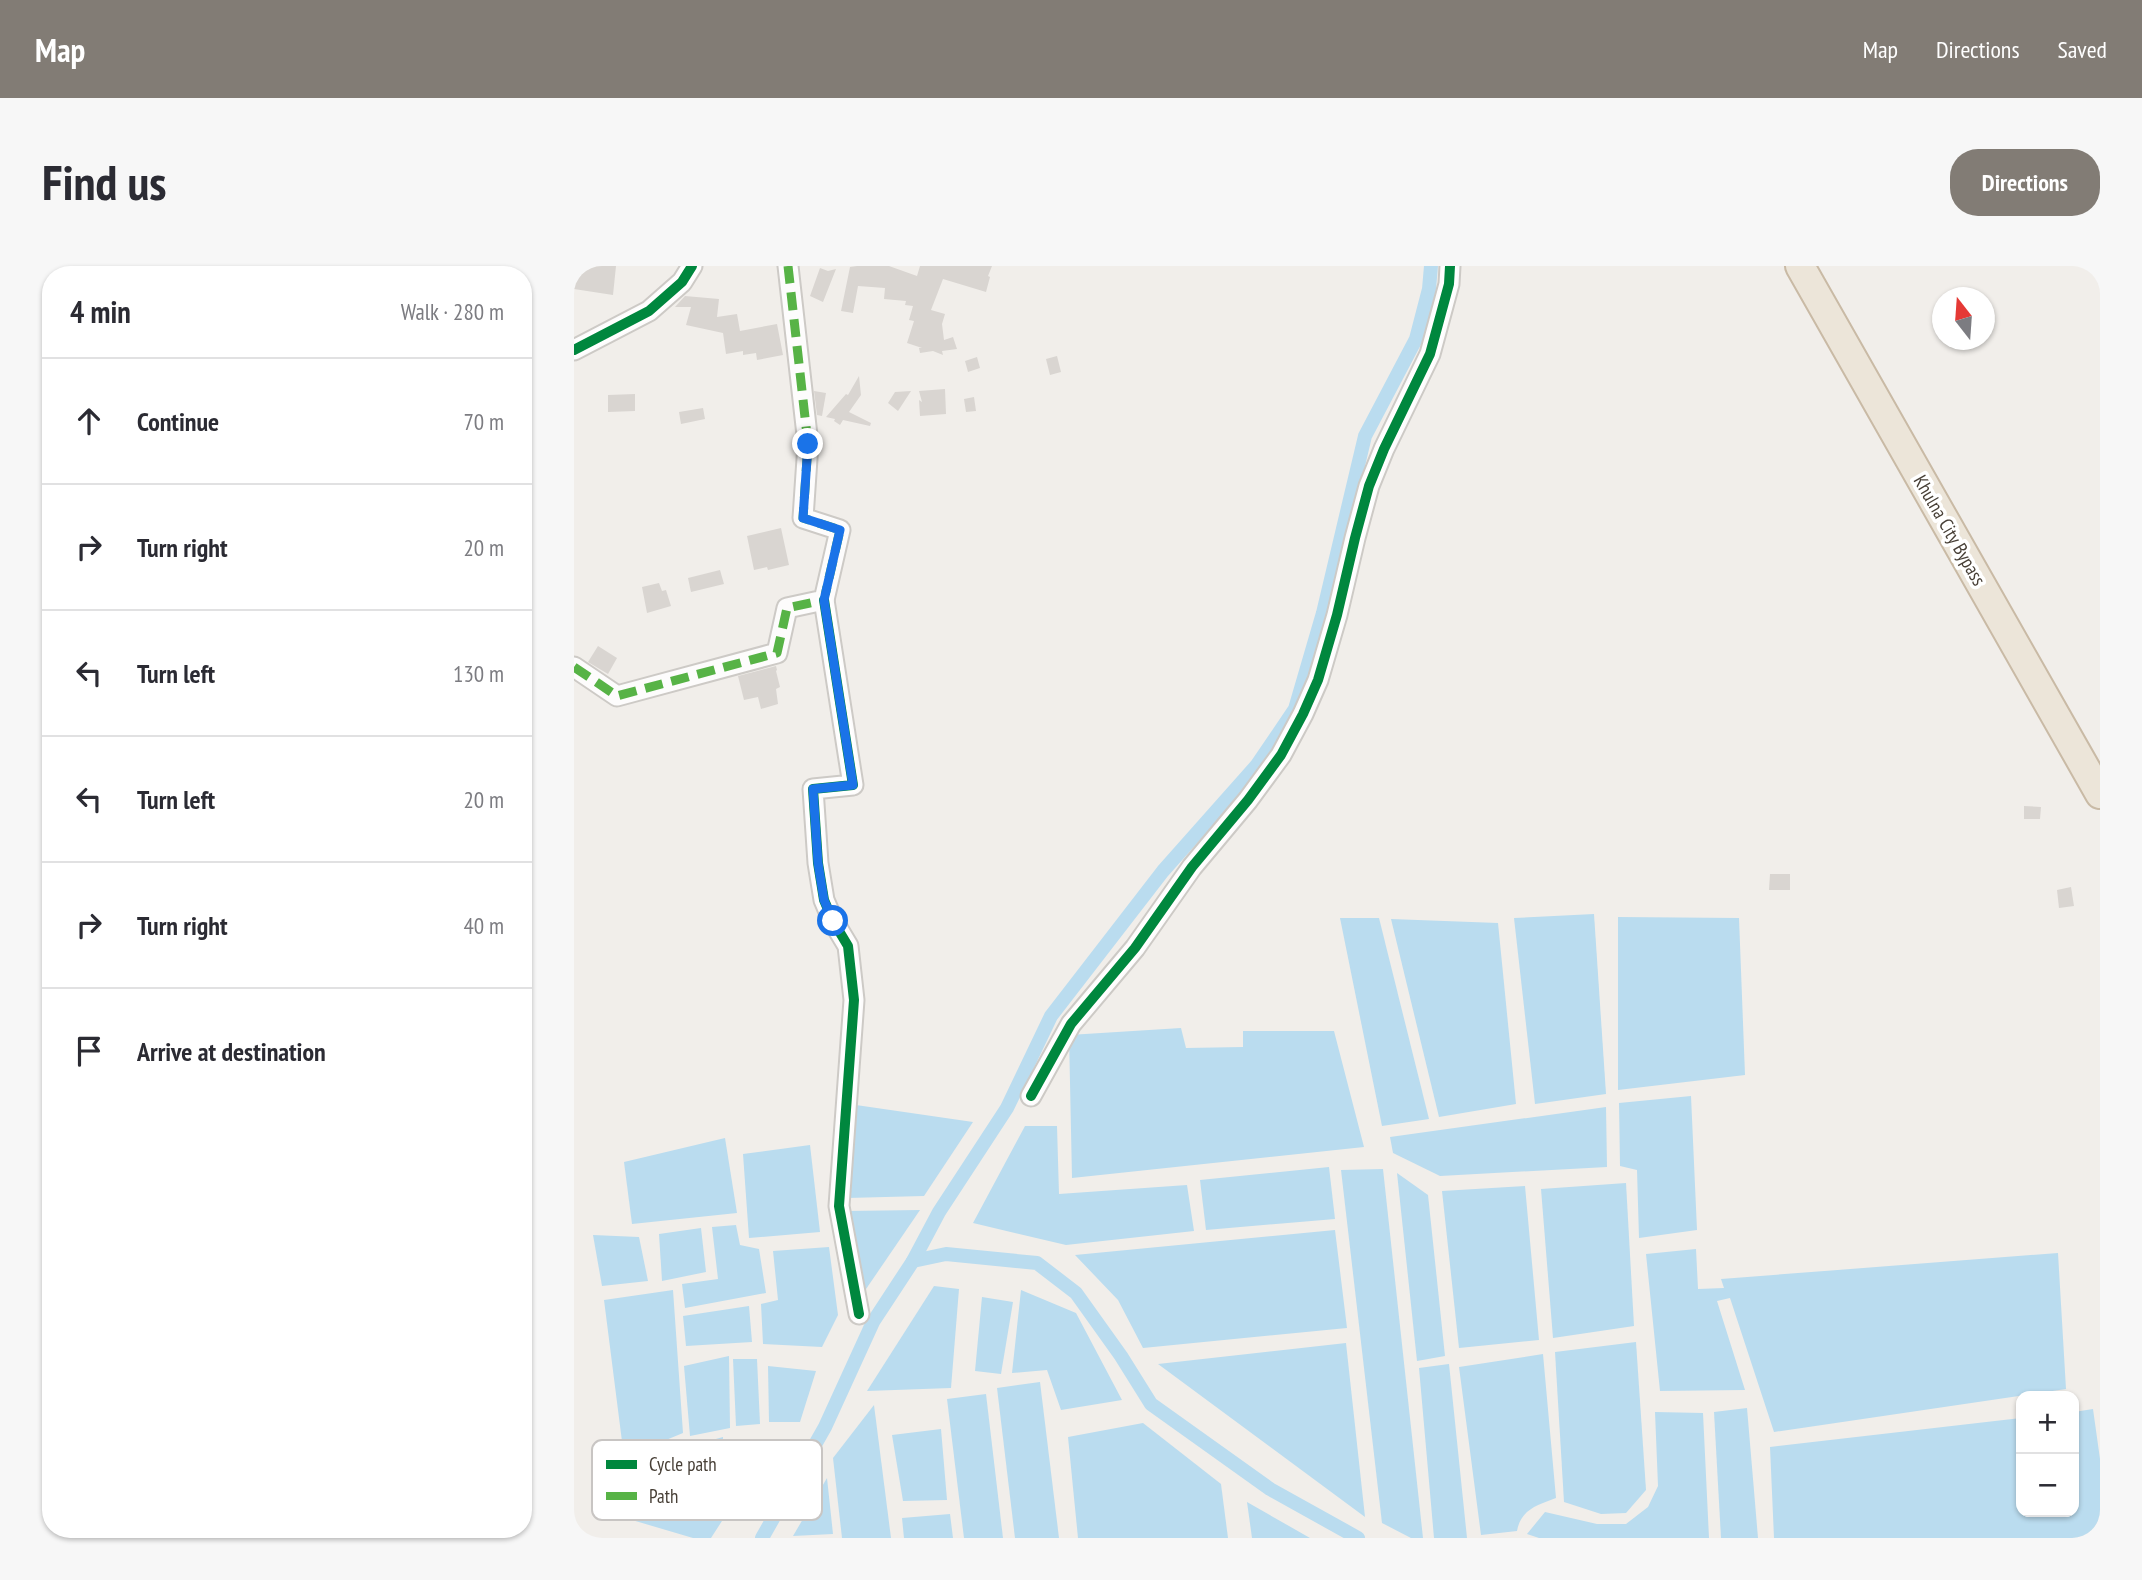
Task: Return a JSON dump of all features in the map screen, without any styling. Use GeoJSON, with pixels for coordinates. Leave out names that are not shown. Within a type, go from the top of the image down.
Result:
{"type":"FeatureCollection","features":[{"type":"Feature","properties":{"kind":"highway","name":"Khulna City Bypass"},"geometry":{"type":"LineString","coordinates":[[1800,266],[2100,794]]}},
{"type":"Feature","properties":{"kind":"street"},"geometry":{"type":"LineString","coordinates":[[574,350],[649,311],[682,282],[692,266]]}},
{"type":"Feature","properties":{"kind":"street"},"geometry":{"type":"LineString","coordinates":[[788,266],[808,444],[803,518],[840,530],[824,600],[853,785],[813,789],[818,863],[824,900],[848,946],[854,1000],[839,1206],[859,1314]]}},
{"type":"Feature","properties":{"kind":"street"},"geometry":{"type":"LineString","coordinates":[[1031,1096],[1071,1024],[1135,948],[1192,867],[1248,800],[1281,755],[1303,714],[1318,680],[1338,615],[1369,486],[1430,354],[1449,284],[1450,266]]}},
{"type":"Feature","properties":{"kind":"street"},"geometry":{"type":"LineString","coordinates":[[574,667],[617,696],[630,693],[777,653],[787,608],[824,600]]}},
{"type":"Feature","properties":{"kind":"water"},"geometry":{"type":"Polygon","coordinates":[[[1594,914],[1606,1094],[1535,1104],[1514,918],[1594,914]]]}},
{"type":"Feature","properties":{"kind":"water"},"geometry":{"type":"Polygon","coordinates":[[[1618,917],[1739,918],[1745,1075],[1618,1090],[1618,917]]]}},
{"type":"Feature","properties":{"kind":"water"},"geometry":{"type":"Polygon","coordinates":[[[1340,918],[1379,918],[1429,1119],[1382,1126],[1340,918]]]}},
{"type":"Feature","properties":{"kind":"water"},"geometry":{"type":"Polygon","coordinates":[[[1391,919],[1498,923],[1516,1104],[1439,1117],[1391,919]]]}},
{"type":"Feature","properties":{"kind":"water"},"geometry":{"type":"Polygon","coordinates":[[[1181,1028],[1186,1048],[1243,1047],[1243,1031],[1334,1031],[1364,1147],[1072,1178],[1069,1035],[1181,1028]]]}},
{"type":"Feature","properties":{"kind":"water"},"geometry":{"type":"Polygon","coordinates":[[[1691,1096],[1697,1230],[1639,1238],[1637,1170],[1620,1166],[1619,1103],[1691,1096]]]}},
{"type":"Feature","properties":{"kind":"water"},"geometry":{"type":"Polygon","coordinates":[[[856,1105],[973,1122],[924,1196],[847,1198],[856,1105]]]}},
{"type":"Feature","properties":{"kind":"water"},"geometry":{"type":"Polygon","coordinates":[[[1606,1107],[1607,1167],[1440,1176],[1393,1153],[1390,1137],[1606,1107]]]}},
{"type":"Feature","properties":{"kind":"water"},"geometry":{"type":"Polygon","coordinates":[[[1025,1126],[1057,1126],[1059,1194],[1187,1185],[1194,1231],[1066,1245],[973,1223],[1025,1126]]]}},
{"type":"Feature","properties":{"kind":"water"},"geometry":{"type":"Polygon","coordinates":[[[725,1138],[737,1213],[632,1224],[624,1162],[725,1138]]]}},
{"type":"Feature","properties":{"kind":"water"},"geometry":{"type":"Polygon","coordinates":[[[810,1145],[820,1232],[749,1238],[743,1154],[810,1145]]]}},
{"type":"Feature","properties":{"kind":"water"},"geometry":{"type":"Polygon","coordinates":[[[1329,1167],[1335,1219],[1206,1230],[1200,1180],[1329,1167]]]}},
{"type":"Feature","properties":{"kind":"water"},"geometry":{"type":"Polygon","coordinates":[[[1383,1169],[1423,1538],[1411,1538],[1382,1523],[1341,1170],[1383,1169]]]}},
{"type":"Feature","properties":{"kind":"water"},"geometry":{"type":"Polygon","coordinates":[[[1397,1173],[1428,1195],[1445,1356],[1417,1361],[1397,1173]]]}},
{"type":"Feature","properties":{"kind":"water"},"geometry":{"type":"Polygon","coordinates":[[[1626,1183],[1634,1326],[1553,1338],[1541,1189],[1626,1183]]]}},
{"type":"Feature","properties":{"kind":"water"},"geometry":{"type":"Polygon","coordinates":[[[1525,1186],[1539,1340],[1459,1348],[1442,1191],[1525,1186]]]}},
{"type":"Feature","properties":{"kind":"water"},"geometry":{"type":"Polygon","coordinates":[[[920,1210],[864,1292],[845,1211],[920,1210]]]}},
{"type":"Feature","properties":{"kind":"water"},"geometry":{"type":"Polygon","coordinates":[[[736,1225],[740,1245],[759,1249],[766,1293],[685,1308],[682,1284],[718,1279],[712,1227],[736,1225]]]}},
{"type":"Feature","properties":{"kind":"water"},"geometry":{"type":"Polygon","coordinates":[[[701,1228],[706,1272],[662,1281],[659,1234],[701,1228]]]}},
{"type":"Feature","properties":{"kind":"water"},"geometry":{"type":"Polygon","coordinates":[[[1335,1230],[1347,1328],[1143,1348],[1118,1300],[1075,1255],[1335,1230]]]}},
{"type":"Feature","properties":{"kind":"water"},"geometry":{"type":"Polygon","coordinates":[[[593,1235],[639,1237],[648,1281],[602,1286],[593,1235]]]}},
{"type":"Feature","properties":{"kind":"water"},"geometry":{"type":"Polygon","coordinates":[[[829,1247],[838,1315],[822,1347],[763,1344],[761,1304],[778,1300],[773,1251],[829,1247]]]}},
{"type":"Feature","properties":{"kind":"water"},"geometry":{"type":"Polygon","coordinates":[[[1696,1249],[1698,1289],[1724,1288],[1721,1279],[2058,1253],[2066,1389],[2016,1391],[2016,1396],[1774,1432],[1730,1298],[1717,1301],[1745,1390],[1660,1391],[1646,1254],[1696,1249]]]}},
{"type":"Feature","properties":{"kind":"water"},"geometry":{"type":"Polygon","coordinates":[[[934,1286],[959,1289],[951,1388],[867,1391],[934,1286]]]}},
{"type":"Feature","properties":{"kind":"water"},"geometry":{"type":"Polygon","coordinates":[[[673,1290],[683,1433],[666,1440],[622,1440],[604,1300],[673,1290]]]}},
{"type":"Feature","properties":{"kind":"water"},"geometry":{"type":"Polygon","coordinates":[[[1021,1290],[1076,1313],[1122,1400],[1061,1410],[1047,1370],[1012,1373],[1021,1290]]]}},
{"type":"Feature","properties":{"kind":"water"},"geometry":{"type":"Polygon","coordinates":[[[982,1297],[1013,1302],[1001,1374],[975,1371],[982,1297]]]}},
{"type":"Feature","properties":{"kind":"water"},"geometry":{"type":"Polygon","coordinates":[[[749,1306],[752,1342],[686,1346],[683,1316],[749,1306]]]}},
{"type":"Feature","properties":{"kind":"water"},"geometry":{"type":"Polygon","coordinates":[[[1636,1342],[1646,1490],[1626,1513],[1601,1514],[1564,1502],[1555,1352],[1636,1342]]]}},
{"type":"Feature","properties":{"kind":"water"},"geometry":{"type":"Polygon","coordinates":[[[1346,1343],[1365,1517],[1158,1364],[1346,1343]]]}},
{"type":"Feature","properties":{"kind":"water"},"geometry":{"type":"Polygon","coordinates":[[[1543,1354],[1556,1498],[1526,1513],[1517,1531],[1481,1535],[1459,1367],[1543,1354]]]}},
{"type":"Feature","properties":{"kind":"water"},"geometry":{"type":"Polygon","coordinates":[[[729,1356],[730,1428],[690,1436],[684,1366],[729,1356]]]}},
{"type":"Feature","properties":{"kind":"water"},"geometry":{"type":"Polygon","coordinates":[[[733,1359],[757,1359],[760,1424],[736,1426],[733,1359]]]}},
{"type":"Feature","properties":{"kind":"water"},"geometry":{"type":"Polygon","coordinates":[[[1449,1364],[1467,1538],[1434,1538],[1419,1368],[1449,1364]]]}},
{"type":"Feature","properties":{"kind":"water"},"geometry":{"type":"Polygon","coordinates":[[[768,1366],[816,1371],[800,1422],[769,1422],[768,1366]]]}},
{"type":"Feature","properties":{"kind":"water"},"geometry":{"type":"Polygon","coordinates":[[[1040,1382],[1059,1538],[1015,1538],[997,1388],[1040,1382]]]}},
{"type":"Feature","properties":{"kind":"water"},"geometry":{"type":"Polygon","coordinates":[[[986,1394],[1003,1538],[964,1538],[947,1399],[986,1394]]]}},
{"type":"Feature","properties":{"kind":"water"},"geometry":{"type":"Polygon","coordinates":[[[874,1405],[891,1538],[842,1538],[833,1458],[874,1405]]]}},
{"type":"Feature","properties":{"kind":"water"},"geometry":{"type":"Polygon","coordinates":[[[1747,1408],[1758,1538],[1721,1538],[1714,1412],[1747,1408]]]}},
{"type":"Feature","properties":{"kind":"water"},"geometry":{"type":"Polygon","coordinates":[[[2093,1409],[2100,1459],[2100,1538],[1774,1538],[1770,1447],[2016,1419],[2016,1517],[2079,1517],[2079,1411],[2093,1409]]]}},
{"type":"Feature","properties":{"kind":"water"},"geometry":{"type":"Polygon","coordinates":[[[1655,1412],[1703,1413],[1709,1538],[1539,1538],[1527,1534],[1545,1512],[1597,1524],[1626,1524],[1648,1507],[1658,1486],[1655,1412]]]}},
{"type":"Feature","properties":{"kind":"water"},"geometry":{"type":"Polygon","coordinates":[[[1143,1423],[1221,1484],[1228,1538],[1078,1538],[1068,1437],[1143,1423]]]}},
{"type":"Feature","properties":{"kind":"water"},"geometry":{"type":"Polygon","coordinates":[[[941,1429],[947,1500],[903,1501],[892,1435],[941,1429]]]}},
{"type":"Feature","properties":{"kind":"water"},"geometry":{"type":"Polygon","coordinates":[[[827,1478],[833,1534],[793,1536],[802,1520],[822,1520],[822,1487],[827,1478]]]}},
{"type":"Feature","properties":{"kind":"water"},"geometry":{"type":"Polygon","coordinates":[[[1247,1502],[1310,1538],[1252,1538],[1247,1502]]]}},
{"type":"Feature","properties":{"kind":"water"},"geometry":{"type":"Polygon","coordinates":[[[950,1514],[953,1538],[904,1538],[902,1518],[950,1514]]]}},
{"type":"Feature","properties":{"kind":"water"},"geometry":{"type":"Polygon","coordinates":[[[632,1520],[723,1520],[711,1538],[693,1538],[632,1520]]]}},
{"type":"Feature","properties":{"kind":"building"},"geometry":{"type":"Polygon","coordinates":[[[574,266],[616,266],[613,295],[574,289],[574,266]]]}},
{"type":"Feature","properties":{"kind":"building"},"geometry":{"type":"Polygon","coordinates":[[[889,266],[917,276],[920,266],[992,266],[986,292],[943,279],[931,310],[945,314],[942,324],[944,340],[953,337],[957,349],[942,351],[943,355],[933,351],[920,353],[919,348],[922,348],[907,343],[914,321],[909,320],[913,306],[905,305],[906,301],[884,299],[885,288],[858,286],[853,313],[841,311],[850,267],[889,266]]]}},
{"type":"Feature","properties":{"kind":"building"},"geometry":{"type":"Polygon","coordinates":[[[820,268],[828,271],[836,269],[823,302],[810,296],[820,268]]]}},
{"type":"Feature","properties":{"kind":"building"},"geometry":{"type":"Polygon","coordinates":[[[685,296],[719,299],[717,317],[737,314],[740,331],[777,324],[783,355],[757,360],[756,353],[743,355],[743,351],[726,354],[723,333],[686,325],[691,307],[675,307],[685,296]]]}},
{"type":"Feature","properties":{"kind":"building"},"geometry":{"type":"Polygon","coordinates":[[[1057,356],[1061,372],[1050,375],[1046,359],[1057,356]]]}},
{"type":"Feature","properties":{"kind":"building"},"geometry":{"type":"Polygon","coordinates":[[[977,357],[980,368],[968,372],[965,361],[977,357]]]}},
{"type":"Feature","properties":{"kind":"building"},"geometry":{"type":"Polygon","coordinates":[[[859,376],[861,395],[849,412],[871,423],[870,426],[843,420],[840,425],[835,419],[826,417],[846,394],[848,395],[859,376]]]}},
{"type":"Feature","properties":{"kind":"building"},"geometry":{"type":"Polygon","coordinates":[[[945,389],[946,414],[920,416],[919,400],[922,402],[919,391],[945,389]]]}},
{"type":"Feature","properties":{"kind":"building"},"geometry":{"type":"Polygon","coordinates":[[[814,391],[826,393],[822,416],[817,415],[814,391]]]}},
{"type":"Feature","properties":{"kind":"building"},"geometry":{"type":"Polygon","coordinates":[[[911,391],[898,411],[888,403],[895,392],[911,391]]]}},
{"type":"Feature","properties":{"kind":"building"},"geometry":{"type":"Polygon","coordinates":[[[635,394],[635,411],[608,412],[608,395],[635,394]]]}},
{"type":"Feature","properties":{"kind":"building"},"geometry":{"type":"Polygon","coordinates":[[[974,397],[976,411],[966,412],[964,399],[974,397]]]}},
{"type":"Feature","properties":{"kind":"building"},"geometry":{"type":"Polygon","coordinates":[[[703,408],[705,419],[681,424],[679,412],[703,408]]]}},
{"type":"Feature","properties":{"kind":"building"},"geometry":{"type":"Polygon","coordinates":[[[781,528],[789,565],[754,570],[747,536],[781,528]]]}},
{"type":"Feature","properties":{"kind":"building"},"geometry":{"type":"Polygon","coordinates":[[[720,570],[724,584],[691,592],[688,578],[720,570]]]}},
{"type":"Feature","properties":{"kind":"building"},"geometry":{"type":"Polygon","coordinates":[[[659,583],[662,591],[666,590],[671,606],[647,613],[642,587],[659,583]]]}},
{"type":"Feature","properties":{"kind":"building"},"geometry":{"type":"Polygon","coordinates":[[[598,646],[617,658],[608,674],[588,662],[598,646]]]}},
{"type":"Feature","properties":{"kind":"building"},"geometry":{"type":"Polygon","coordinates":[[[776,666],[780,687],[776,689],[778,704],[761,709],[758,697],[744,700],[738,676],[776,666]]]}},
{"type":"Feature","properties":{"kind":"building"},"geometry":{"type":"Polygon","coordinates":[[[2024,806],[2041,807],[2040,819],[2024,819],[2024,806]]]}},
{"type":"Feature","properties":{"kind":"building"},"geometry":{"type":"Polygon","coordinates":[[[1770,874],[1790,874],[1790,890],[1769,890],[1770,874]]]}},
{"type":"Feature","properties":{"kind":"building"},"geometry":{"type":"Polygon","coordinates":[[[2071,887],[2074,906],[2059,908],[2057,890],[2071,887]]]}},
{"type":"Feature","properties":{"kind":"waterway"},"geometry":{"type":"LineString","coordinates":[[818,1440],[873,1322],[913,1261],[939,1212],[1007,1108],[1051,1016],[1163,871],[1257,765],[1295,709],[1323,613],[1365,436],[1416,339],[1429,289],[1431,266]]}},
{"type":"Feature","properties":{"kind":"waterway"},"geometry":{"type":"LineString","coordinates":[[913,1261],[946,1254],[1037,1263],[1076,1293],[1151,1404],[1270,1489],[1358,1538]]}},
{"type":"Feature","properties":{"kind":"waterway"},"geometry":{"type":"LineString","coordinates":[[762,1538],[772,1520]]}},
{"type":"Feature","properties":{"kind":"marked path"},"geometry":{"type":"LineString","coordinates":[[574,667],[617,696],[777,653],[787,608],[824,600],[840,530],[803,518],[808,444],[788,266]]}},
{"type":"Feature","properties":{"kind":"cycle path"},"geometry":{"type":"LineString","coordinates":[[574,350],[649,311],[682,282],[692,266]]}},
{"type":"Feature","properties":{"kind":"cycle path"},"geometry":{"type":"LineString","coordinates":[[1031,1096],[1071,1024],[1135,948],[1192,867],[1248,800],[1281,755],[1303,714],[1318,680],[1337,615],[1369,486],[1430,354],[1449,284],[1450,266]]}},
{"type":"Feature","properties":{"kind":"cycle path"},"geometry":{"type":"LineString","coordinates":[[824,600],[853,785],[813,789],[818,863],[824,900],[848,946],[854,1000],[839,1206],[859,1314]]}},
{"type":"Feature","properties":{"kind":"route"},"geometry":{"type":"LineString","coordinates":[[808,444],[803,518],[840,530],[824,600],[853,785],[813,789],[818,863],[824,900],[833,921]]}}]}
